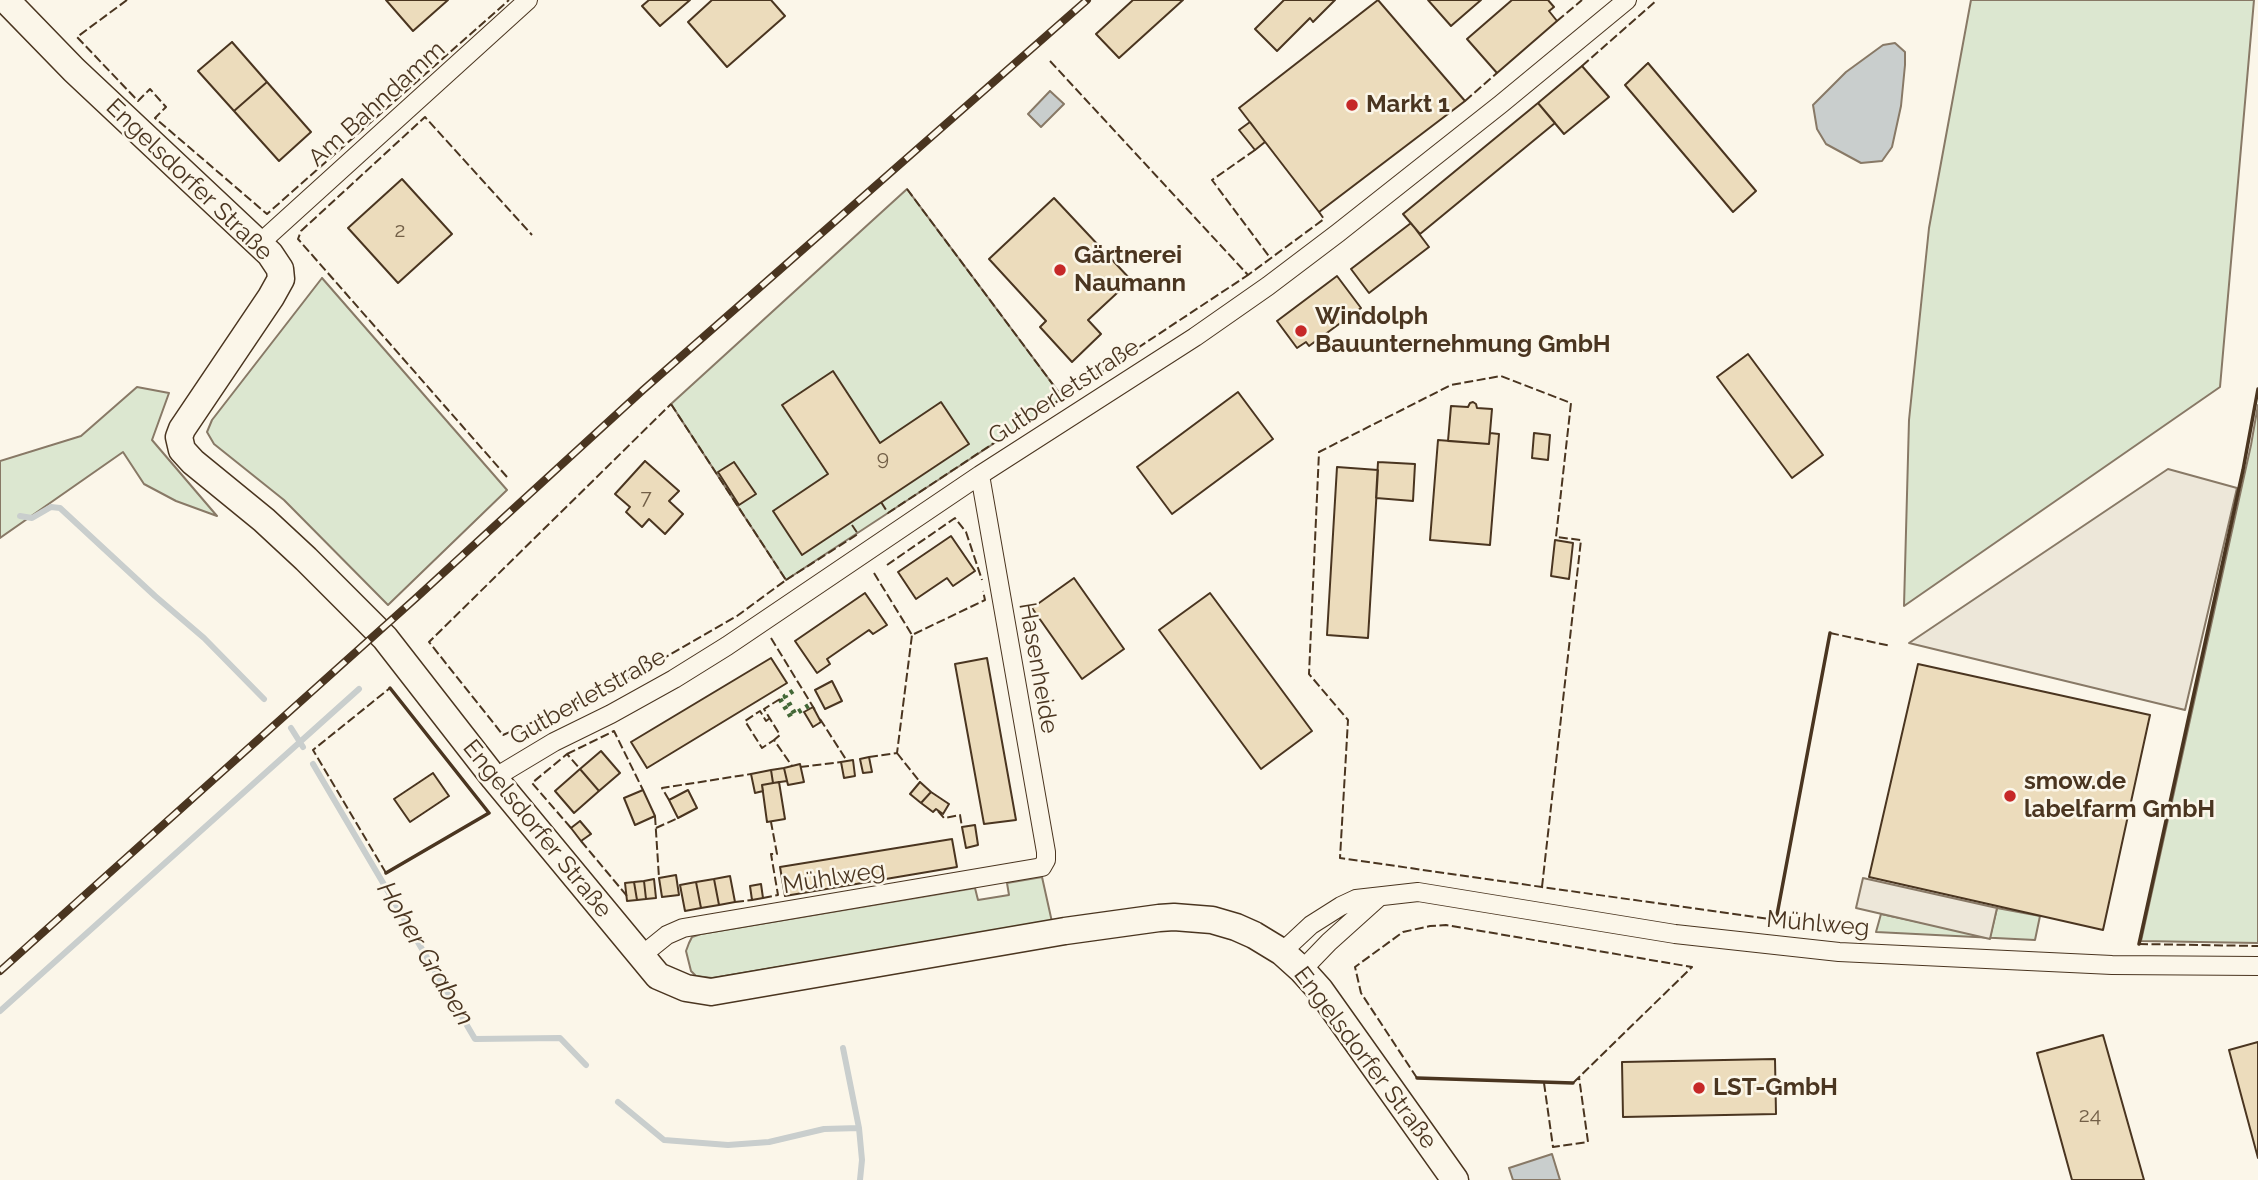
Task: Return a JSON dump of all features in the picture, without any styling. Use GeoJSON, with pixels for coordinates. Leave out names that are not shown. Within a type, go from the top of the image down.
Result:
{"type":"FeatureCollection","features":[{"type":"Feature","properties":{"kind":"main road","name":"Engelsdorfer Straße"},"geometry":{"type":"LineString","coordinates":[[6,0],[74,70],[278,264],[281,279],[182,429],[179,437],[181,450],[306,559],[385,638],[494,778],[658,976],[686,988],[711,992],[1065,931],[1174,917],[1212,920],[1237,927],[1282,952],[1302,970],[1320,990],[1455,1180]]}},
{"type":"Feature","properties":{"kind":"street","name":"Am Bahndamm"},"geometry":{"type":"LineString","coordinates":[[259,244],[528,0]]}},
{"type":"Feature","properties":{"kind":"street","name":"Gutberletstraße"},"geometry":{"type":"LineString","coordinates":[[494,778],[554,742],[663,685],[727,646],[980,475],[1195,337],[1268,286],[1490,113],[1627,0]]}},
{"type":"Feature","properties":{"kind":"street","name":"Hasenheide"},"geometry":{"type":"LineString","coordinates":[[980,475],[1046,852],[1042,867]]}},
{"type":"Feature","properties":{"kind":"street","name":"Mühlweg"},"geometry":{"type":"LineString","coordinates":[[641,956],[667,935],[683,928],[1042,867]]}},
{"type":"Feature","properties":{"kind":"street","name":"Mühlweg"},"geometry":{"type":"LineString","coordinates":[[1282,952],[1311,925],[1341,906],[1356,900],[1418,892],[1675,934],[1839,952],[2112,965],[2258,966]]}},
{"type":"Feature","properties":{"kind":"street"},"geometry":{"type":"LineString","coordinates":[[1302,970],[1379,897]]}},
{"type":"Feature","properties":{"kind":"green space"},"geometry":{"type":"Polygon","coordinates":[[[1971,0],[2254,0],[2220,387],[1904,606],[1909,420],[1929,228],[1971,0]]]}},
{"type":"Feature","properties":{"kind":"green space"},"geometry":{"type":"Polygon","coordinates":[[[907,189],[1063,398],[786,580],[671,404],[907,189]]]}},
{"type":"Feature","properties":{"kind":"green space"},"geometry":{"type":"Polygon","coordinates":[[[322,278],[507,490],[388,605],[284,500],[214,444],[207,432],[212,420],[322,278]]]}},
{"type":"Feature","properties":{"kind":"green space"},"geometry":{"type":"Polygon","coordinates":[[[137,387],[169,393],[152,440],[217,516],[176,501],[144,484],[123,452],[0,538],[0,461],[81,436],[137,387]]]}},
{"type":"Feature","properties":{"kind":"green space"},"geometry":{"type":"Polygon","coordinates":[[[2258,405],[2258,943],[2141,941],[2251,445],[2258,405]]]}},
{"type":"Feature","properties":{"kind":"green space"},"geometry":{"type":"Polygon","coordinates":[[[1042,877],[1052,922],[712,978],[696,976],[691,971],[686,951],[692,937],[701,934],[975,888],[978,900],[1009,895],[1007,883],[1042,877]]]}},
{"type":"Feature","properties":{"kind":"green space"},"geometry":{"type":"Polygon","coordinates":[[[1997,908],[2040,916],[2035,940],[1876,932],[1881,914],[1990,937],[1997,908]]]}},
{"type":"Feature","properties":{"kind":"shaded area"},"geometry":{"type":"Polygon","coordinates":[[[1895,43],[1905,52],[1905,65],[1901,106],[1892,147],[1882,161],[1861,163],[1826,144],[1817,129],[1813,105],[1846,72],[1883,45],[1895,43]]]}},
{"type":"Feature","properties":{"kind":"shaded area"},"geometry":{"type":"Polygon","coordinates":[[[1050,91],[1064,104],[1041,127],[1028,114],[1050,91]]]}},
{"type":"Feature","properties":{"kind":"shaded area"},"geometry":{"type":"Polygon","coordinates":[[[2168,469],[2237,488],[2185,710],[1909,643],[2168,469]]]}},
{"type":"Feature","properties":{"kind":"shaded area"},"geometry":{"type":"Polygon","coordinates":[[[1863,878],[1997,908],[1990,939],[1856,908],[1863,878]]]}},
{"type":"Feature","properties":{"kind":"shaded area"},"geometry":{"type":"Polygon","coordinates":[[[1552,1154],[1560,1180],[1513,1180],[1509,1168],[1552,1154]]]}},
{"type":"Feature","properties":{"kind":"building"},"geometry":{"type":"Polygon","coordinates":[[[386,0],[448,0],[413,31],[386,0]]]}},
{"type":"Feature","properties":{"kind":"building"},"geometry":{"type":"Polygon","coordinates":[[[649,0],[690,0],[660,26],[642,6],[649,0]]]}},
{"type":"Feature","properties":{"kind":"building"},"geometry":{"type":"Polygon","coordinates":[[[712,0],[771,0],[785,16],[727,67],[688,22],[712,0]]]}},
{"type":"Feature","properties":{"kind":"building"},"geometry":{"type":"Polygon","coordinates":[[[1133,0],[1183,0],[1119,58],[1096,34],[1133,0]]]}},
{"type":"Feature","properties":{"kind":"building"},"geometry":{"type":"Polygon","coordinates":[[[1284,0],[1335,0],[1313,22],[1310,18],[1277,51],[1255,29],[1284,0]]]}},
{"type":"Feature","properties":{"kind":"building","name":"Markt 1"},"geometry":{"type":"Polygon","coordinates":[[[1378,0],[1465,101],[1319,212],[1239,108],[1378,0]]]}},
{"type":"Feature","properties":{"kind":"building"},"geometry":{"type":"Polygon","coordinates":[[[1428,0],[1481,0],[1451,26],[1428,0]]]}},
{"type":"Feature","properties":{"kind":"building"},"geometry":{"type":"Polygon","coordinates":[[[1512,0],[1548,0],[1554,7],[1549,11],[1557,21],[1497,73],[1467,39],[1512,0]]]}},
{"type":"Feature","properties":{"kind":"building"},"geometry":{"type":"Polygon","coordinates":[[[232,42],[267,82],[234,111],[198,71],[232,42]]]}},
{"type":"Feature","properties":{"kind":"building"},"geometry":{"type":"Polygon","coordinates":[[[1648,63],[1756,191],[1733,212],[1625,85],[1648,63]]]}},
{"type":"Feature","properties":{"kind":"building"},"geometry":{"type":"Polygon","coordinates":[[[1582,66],[1609,97],[1564,134],[1538,103],[1582,66]]]}},
{"type":"Feature","properties":{"kind":"building"},"geometry":{"type":"Polygon","coordinates":[[[267,82],[311,132],[279,161],[234,111],[267,82]]]}},
{"type":"Feature","properties":{"kind":"building"},"geometry":{"type":"Polygon","coordinates":[[[1538,103],[1555,123],[1420,234],[1403,214],[1538,103]]]}},
{"type":"Feature","properties":{"kind":"building"},"geometry":{"type":"Polygon","coordinates":[[[1250,122],[1265,142],[1255,150],[1239,130],[1250,122]]]}},
{"type":"Feature","properties":{"kind":"building"},"geometry":{"type":"Polygon","coordinates":[[[402,179],[452,234],[398,283],[348,228],[402,179]]]}},
{"type":"Feature","properties":{"kind":"building","name":"Gärtnerei Naumann"},"geometry":{"type":"Polygon","coordinates":[[[1054,198],[1131,280],[1088,320],[1101,334],[1072,362],[1040,327],[1046,321],[989,259],[1054,198]]]}},
{"type":"Feature","properties":{"kind":"building"},"geometry":{"type":"Polygon","coordinates":[[[1411,223],[1429,247],[1369,293],[1351,269],[1411,223]]]}},
{"type":"Feature","properties":{"kind":"building"},"geometry":{"type":"Polygon","coordinates":[[[1337,276],[1361,308],[1309,346],[1306,342],[1297,348],[1277,321],[1337,276]]]}},
{"type":"Feature","properties":{"kind":"building"},"geometry":{"type":"Polygon","coordinates":[[[1748,354],[1823,455],[1792,478],[1717,377],[1748,354]]]}},
{"type":"Feature","properties":{"kind":"building"},"geometry":{"type":"Polygon","coordinates":[[[833,371],[880,443],[941,402],[969,444],[802,555],[773,511],[828,474],[782,405],[833,371]]]}},
{"type":"Feature","properties":{"kind":"building"},"geometry":{"type":"Polygon","coordinates":[[[1238,392],[1273,439],[1172,514],[1137,467],[1238,392]]]}},
{"type":"Feature","properties":{"kind":"building"},"geometry":{"type":"Polygon","coordinates":[[[1473,402],[1477,408],[1492,409],[1489,444],[1448,441],[1451,406],[1468,407],[1473,402]]]}},
{"type":"Feature","properties":{"kind":"building"},"geometry":{"type":"Polygon","coordinates":[[[1490,433],[1499,434],[1490,545],[1430,540],[1438,440],[1489,444],[1490,433]]]}},
{"type":"Feature","properties":{"kind":"building"},"geometry":{"type":"Polygon","coordinates":[[[1534,433],[1550,435],[1548,460],[1532,458],[1534,433]]]}},
{"type":"Feature","properties":{"kind":"building"},"geometry":{"type":"Polygon","coordinates":[[[645,461],[679,491],[669,501],[683,514],[665,534],[649,519],[642,527],[626,512],[630,507],[615,494],[645,461]]]}},
{"type":"Feature","properties":{"kind":"building"},"geometry":{"type":"Polygon","coordinates":[[[734,462],[756,494],[739,505],[718,472],[734,462]]]}},
{"type":"Feature","properties":{"kind":"building"},"geometry":{"type":"Polygon","coordinates":[[[1378,462],[1415,464],[1413,501],[1376,498],[1378,462]]]}},
{"type":"Feature","properties":{"kind":"building"},"geometry":{"type":"Polygon","coordinates":[[[1337,467],[1378,470],[1368,638],[1327,635],[1337,467]]]}},
{"type":"Feature","properties":{"kind":"building"},"geometry":{"type":"Polygon","coordinates":[[[951,536],[975,571],[953,586],[947,578],[916,599],[898,572],[951,536]]]}},
{"type":"Feature","properties":{"kind":"building"},"geometry":{"type":"Polygon","coordinates":[[[1555,540],[1573,543],[1569,579],[1551,576],[1555,540]]]}},
{"type":"Feature","properties":{"kind":"building"},"geometry":{"type":"Polygon","coordinates":[[[1074,578],[1124,649],[1082,679],[1032,608],[1074,578]]]}},
{"type":"Feature","properties":{"kind":"building"},"geometry":{"type":"Polygon","coordinates":[[[865,593],[887,625],[873,634],[869,630],[827,659],[830,664],[817,673],[795,641],[865,593]]]}},
{"type":"Feature","properties":{"kind":"building"},"geometry":{"type":"Polygon","coordinates":[[[1210,593],[1312,731],[1261,769],[1159,630],[1210,593]]]}},
{"type":"Feature","properties":{"kind":"building"},"geometry":{"type":"Polygon","coordinates":[[[771,658],[787,683],[647,768],[631,742],[771,658]]]}},
{"type":"Feature","properties":{"kind":"building"},"geometry":{"type":"Polygon","coordinates":[[[987,658],[1016,820],[984,824],[955,664],[987,658]]]}},
{"type":"Feature","properties":{"kind":"building","name":"smow.de labelfarm GmbH"},"geometry":{"type":"Polygon","coordinates":[[[1918,664],[2150,715],[2103,930],[1869,877],[1918,664]]]}},
{"type":"Feature","properties":{"kind":"building"},"geometry":{"type":"Polygon","coordinates":[[[832,681],[842,701],[825,709],[815,690],[832,681]]]}},
{"type":"Feature","properties":{"kind":"building"},"geometry":{"type":"Polygon","coordinates":[[[813,707],[821,722],[813,727],[804,712],[813,707]]]}},
{"type":"Feature","properties":{"kind":"building"},"geometry":{"type":"Polygon","coordinates":[[[601,751],[620,773],[599,791],[580,769],[601,751]]]}},
{"type":"Feature","properties":{"kind":"building"},"geometry":{"type":"Polygon","coordinates":[[[869,757],[872,772],[863,773],[860,759],[869,757]]]}},
{"type":"Feature","properties":{"kind":"building"},"geometry":{"type":"Polygon","coordinates":[[[853,760],[855,776],[844,778],[841,762],[853,760]]]}},
{"type":"Feature","properties":{"kind":"building"},"geometry":{"type":"Polygon","coordinates":[[[800,764],[804,782],[788,785],[784,768],[800,764]]]}},
{"type":"Feature","properties":{"kind":"building"},"geometry":{"type":"Polygon","coordinates":[[[784,768],[787,781],[773,783],[771,770],[784,768]]]}},
{"type":"Feature","properties":{"kind":"building"},"geometry":{"type":"Polygon","coordinates":[[[580,769],[599,791],[574,813],[555,791],[580,769]]]}},
{"type":"Feature","properties":{"kind":"building"},"geometry":{"type":"Polygon","coordinates":[[[771,770],[773,783],[762,785],[763,791],[755,793],[751,774],[771,770]]]}},
{"type":"Feature","properties":{"kind":"building"},"geometry":{"type":"Polygon","coordinates":[[[433,773],[449,796],[410,822],[394,799],[433,773]]]}},
{"type":"Feature","properties":{"kind":"building"},"geometry":{"type":"Polygon","coordinates":[[[779,782],[785,819],[767,822],[762,785],[779,782]]]}},
{"type":"Feature","properties":{"kind":"building"},"geometry":{"type":"Polygon","coordinates":[[[920,782],[931,792],[921,803],[910,794],[920,782]]]}},
{"type":"Feature","properties":{"kind":"building"},"geometry":{"type":"Polygon","coordinates":[[[643,790],[655,816],[635,825],[624,798],[643,790]]]}},
{"type":"Feature","properties":{"kind":"building"},"geometry":{"type":"Polygon","coordinates":[[[688,790],[697,808],[678,818],[669,800],[688,790]]]}},
{"type":"Feature","properties":{"kind":"building"},"geometry":{"type":"Polygon","coordinates":[[[931,792],[949,804],[943,814],[936,809],[933,812],[921,803],[931,792]]]}},
{"type":"Feature","properties":{"kind":"building"},"geometry":{"type":"Polygon","coordinates":[[[580,821],[591,834],[581,841],[571,828],[580,821]]]}},
{"type":"Feature","properties":{"kind":"building"},"geometry":{"type":"Polygon","coordinates":[[[975,825],[978,845],[966,848],[962,827],[975,825]]]}},
{"type":"Feature","properties":{"kind":"building"},"geometry":{"type":"Polygon","coordinates":[[[952,839],[957,867],[785,896],[780,867],[952,839]]]}},
{"type":"Feature","properties":{"kind":"building"},"geometry":{"type":"Polygon","coordinates":[[[676,875],[679,895],[662,897],[659,878],[676,875]]]}},
{"type":"Feature","properties":{"kind":"building"},"geometry":{"type":"Polygon","coordinates":[[[730,876],[735,902],[719,905],[714,879],[730,876]]]}},
{"type":"Feature","properties":{"kind":"building"},"geometry":{"type":"Polygon","coordinates":[[[654,879],[656,898],[646,899],[644,881],[654,879]]]}},
{"type":"Feature","properties":{"kind":"building"},"geometry":{"type":"Polygon","coordinates":[[[714,879],[719,905],[701,908],[696,882],[714,879]]]}},
{"type":"Feature","properties":{"kind":"building"},"geometry":{"type":"Polygon","coordinates":[[[644,881],[646,899],[637,900],[634,882],[644,881]]]}},
{"type":"Feature","properties":{"kind":"building"},"geometry":{"type":"Polygon","coordinates":[[[634,882],[637,900],[627,901],[625,883],[634,882]]]}},
{"type":"Feature","properties":{"kind":"building"},"geometry":{"type":"Polygon","coordinates":[[[696,882],[701,908],[685,911],[680,885],[696,882]]]}},
{"type":"Feature","properties":{"kind":"building"},"geometry":{"type":"Polygon","coordinates":[[[761,884],[763,898],[752,900],[750,886],[761,884]]]}},
{"type":"Feature","properties":{"kind":"building"},"geometry":{"type":"Polygon","coordinates":[[[2103,1035],[2144,1180],[2072,1180],[2037,1053],[2103,1035]]]}},
{"type":"Feature","properties":{"kind":"building"},"geometry":{"type":"Polygon","coordinates":[[[2258,1042],[2258,1158],[2229,1050],[2258,1042]]]}},
{"type":"Feature","properties":{"kind":"building","name":"LST-GmbH"},"geometry":{"type":"Polygon","coordinates":[[[1775,1059],[1776,1114],[1623,1117],[1622,1062],[1775,1059]]]}},
{"type":"Feature","properties":{"kind":"waterway","name":"Hoher Graben"},"geometry":{"type":"LineString","coordinates":[[20,516],[32,518],[51,507],[60,508],[204,638],[264,699]]}},
{"type":"Feature","properties":{"kind":"waterway"},"geometry":{"type":"LineString","coordinates":[[0,1011],[359,689]]}},
{"type":"Feature","properties":{"kind":"waterway"},"geometry":{"type":"LineString","coordinates":[[291,728],[303,747]]}},
{"type":"Feature","properties":{"kind":"waterway","name":"Hoher Graben"},"geometry":{"type":"LineString","coordinates":[[313,764],[475,1039],[560,1038],[586,1065]]}},
{"type":"Feature","properties":{"kind":"waterway"},"geometry":{"type":"LineString","coordinates":[[843,1048],[859,1128]]}},
{"type":"Feature","properties":{"kind":"waterway","name":"Hoher Graben"},"geometry":{"type":"LineString","coordinates":[[618,1102],[664,1140],[728,1145],[769,1142],[824,1129],[859,1128],[862,1160],[860,1180]]}},
{"type":"Feature","properties":{"kind":"railway"},"geometry":{"type":"LineString","coordinates":[[0,971],[416,598],[643,390],[1087,0]]}},
{"type":"Feature","properties":{"kind":"hedge"},"geometry":{"type":"LineString","coordinates":[[793,691],[785,696],[795,714],[811,704]]}},
{"type":"Feature","properties":{"kind":"hedge"},"geometry":{"type":"LineString","coordinates":[[780,699],[791,717]]}},
{"type":"Feature","properties":{"kind":"fence"},"geometry":{"type":"LineString","coordinates":[[127,0],[77,37],[138,101],[150,89],[166,107],[155,118],[267,214],[509,0]]}},
{"type":"Feature","properties":{"kind":"fence"},"geometry":{"type":"LineString","coordinates":[[1557,21],[1582,0]]}},
{"type":"Feature","properties":{"kind":"fence"},"geometry":{"type":"LineString","coordinates":[[1582,66],[1657,0]]}},
{"type":"Feature","properties":{"kind":"fence"},"geometry":{"type":"LineString","coordinates":[[1050,61],[1248,275],[1324,219],[1319,212]]}},
{"type":"Feature","properties":{"kind":"fence"},"geometry":{"type":"LineString","coordinates":[[1465,101],[1497,73]]}},
{"type":"Feature","properties":{"kind":"fence"},"geometry":{"type":"LineString","coordinates":[[507,477],[298,239],[301,231],[425,117],[532,235]]}},
{"type":"Feature","properties":{"kind":"fence"},"geometry":{"type":"LineString","coordinates":[[1255,150],[1212,180],[1271,259]]}},
{"type":"Feature","properties":{"kind":"fence"},"geometry":{"type":"LineString","coordinates":[[907,189],[1063,398]]}},
{"type":"Feature","properties":{"kind":"fence"},"geometry":{"type":"LineString","coordinates":[[881,502],[888,513],[1248,275]]}},
{"type":"Feature","properties":{"kind":"fence"},"geometry":{"type":"LineString","coordinates":[[1542,887],[1581,540],[1556,537],[1571,403],[1501,376],[1451,385],[1319,452],[1309,674],[1348,720],[1340,858],[1542,887],[1776,920]]}},
{"type":"Feature","properties":{"kind":"fence"},"geometry":{"type":"LineString","coordinates":[[671,404],[786,580],[737,616],[610,689],[503,735],[429,642],[671,404]]}},
{"type":"Feature","properties":{"kind":"fence"},"geometry":{"type":"LineString","coordinates":[[887,565],[955,518],[966,532],[982,580]]}},
{"type":"Feature","properties":{"kind":"fence"},"geometry":{"type":"LineString","coordinates":[[786,580],[858,534],[852,525]]}},
{"type":"Feature","properties":{"kind":"fence"},"geometry":{"type":"LineString","coordinates":[[874,573],[912,635],[985,600],[983,591]]}},
{"type":"Feature","properties":{"kind":"fence"},"geometry":{"type":"LineString","coordinates":[[1830,633],[1891,646]]}},
{"type":"Feature","properties":{"kind":"fence"},"geometry":{"type":"LineString","coordinates":[[869,757],[897,753],[912,635]]}},
{"type":"Feature","properties":{"kind":"fence"},"geometry":{"type":"LineString","coordinates":[[771,638],[815,710]]}},
{"type":"Feature","properties":{"kind":"fence"},"geometry":{"type":"LineString","coordinates":[[386,873],[313,750],[390,688]]}},
{"type":"Feature","properties":{"kind":"fence"},"geometry":{"type":"LineString","coordinates":[[780,699],[764,709],[780,735],[774,740],[792,766]]}},
{"type":"Feature","properties":{"kind":"fence"},"geometry":{"type":"LineString","coordinates":[[770,718],[766,721],[760,711],[745,721],[762,748],[774,740]]}},
{"type":"Feature","properties":{"kind":"fence"},"geometry":{"type":"LineString","coordinates":[[820,719],[847,761]]}},
{"type":"Feature","properties":{"kind":"fence"},"geometry":{"type":"LineString","coordinates":[[567,754],[614,731],[643,790]]}},
{"type":"Feature","properties":{"kind":"fence"},"geometry":{"type":"LineString","coordinates":[[897,753],[920,782]]}},
{"type":"Feature","properties":{"kind":"fence"},"geometry":{"type":"LineString","coordinates":[[571,828],[532,783],[567,754],[580,769]]}},
{"type":"Feature","properties":{"kind":"fence"},"geometry":{"type":"LineString","coordinates":[[800,767],[841,762]]}},
{"type":"Feature","properties":{"kind":"fence"},"geometry":{"type":"LineString","coordinates":[[669,800],[662,788],[751,774]]}},
{"type":"Feature","properties":{"kind":"fence"},"geometry":{"type":"LineString","coordinates":[[938,811],[944,818],[960,815],[962,827]]}},
{"type":"Feature","properties":{"kind":"fence"},"geometry":{"type":"LineString","coordinates":[[655,816],[659,878]]}},
{"type":"Feature","properties":{"kind":"fence"},"geometry":{"type":"LineString","coordinates":[[656,828],[678,818]]}},
{"type":"Feature","properties":{"kind":"fence"},"geometry":{"type":"LineString","coordinates":[[763,898],[778,895],[771,854],[777,854],[771,822]]}},
{"type":"Feature","properties":{"kind":"fence"},"geometry":{"type":"LineString","coordinates":[[581,841],[627,896]]}},
{"type":"Feature","properties":{"kind":"fence"},"geometry":{"type":"LineString","coordinates":[[735,902],[752,900]]}},
{"type":"Feature","properties":{"kind":"fence"},"geometry":{"type":"LineString","coordinates":[[1417,1078],[1361,993],[1355,967],[1403,932],[1446,925],[1692,967],[1573,1083]]}},
{"type":"Feature","properties":{"kind":"fence"},"geometry":{"type":"LineString","coordinates":[[2139,944],[2258,946]]}},
{"type":"Feature","properties":{"kind":"fence"},"geometry":{"type":"LineString","coordinates":[[1544,1083],[1553,1147],[1588,1142],[1579,1077]]}},
{"type":"Feature","properties":{"kind":"wall"},"geometry":{"type":"LineString","coordinates":[[2139,944],[2243,470],[2258,389]]}},
{"type":"Feature","properties":{"kind":"wall"},"geometry":{"type":"LineString","coordinates":[[1776,920],[1830,633]]}},
{"type":"Feature","properties":{"kind":"wall"},"geometry":{"type":"LineString","coordinates":[[386,873],[489,813],[390,688]]}},
{"type":"Feature","properties":{"kind":"wall"},"geometry":{"type":"LineString","coordinates":[[1417,1078],[1573,1083]]}},
{"type":"Feature","properties":{"kind":"place","name":"Markt 1"},"geometry":{"type":"Point","coordinates":[1352,105]}},
{"type":"Feature","properties":{"kind":"place","name":"Gärtnerei Naumann"},"geometry":{"type":"Point","coordinates":[1060,270]}},
{"type":"Feature","properties":{"kind":"place","name":"Windolph Bauunternehmung GmbH"},"geometry":{"type":"Point","coordinates":[1301,331]}},
{"type":"Feature","properties":{"kind":"place","name":"smow.de labelfarm GmbH"},"geometry":{"type":"Point","coordinates":[2010,796]}},
{"type":"Feature","properties":{"kind":"place","name":"LST-GmbH"},"geometry":{"type":"Point","coordinates":[1699,1088]}}]}
